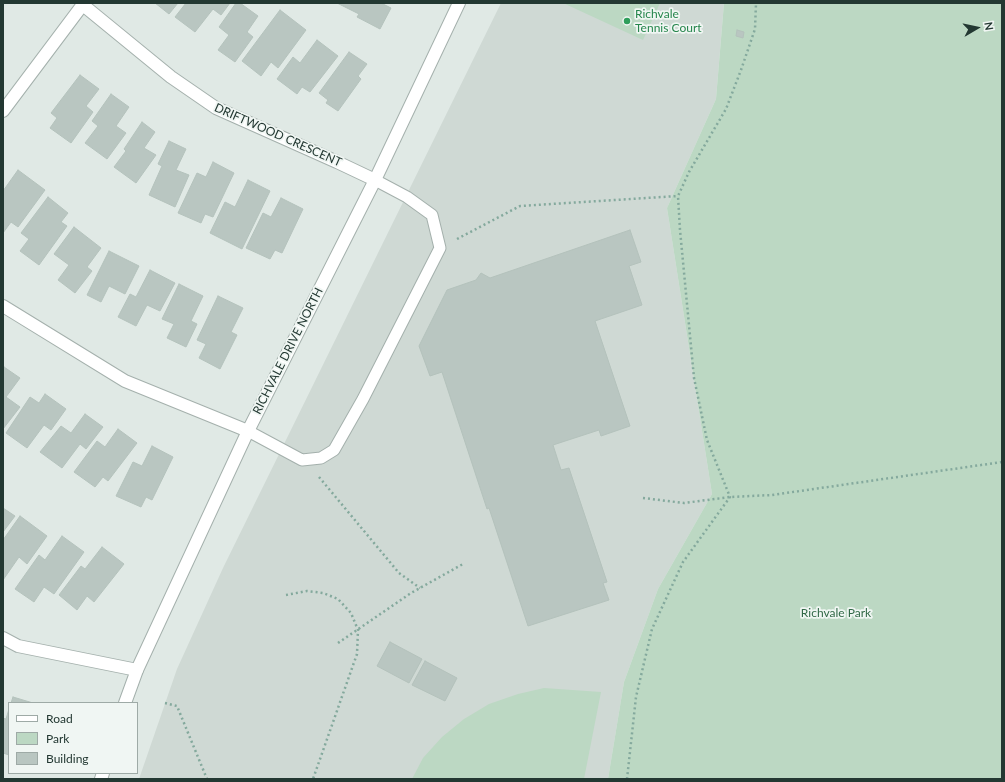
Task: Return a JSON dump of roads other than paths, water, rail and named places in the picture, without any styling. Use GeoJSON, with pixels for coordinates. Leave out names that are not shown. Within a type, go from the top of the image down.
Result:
{"type":"FeatureCollection","features":[{"type":"Feature","properties":{"kind":"street","name":"RICHVALE DRIVE NORTH"},"geometry":{"type":"LineString","coordinates":[[125,702],[137,670],[248,431],[375,180],[459,3]]}},
{"type":"Feature","properties":{"kind":"street","name":"DRIFTWOOD CRESCENT"},"geometry":{"type":"LineString","coordinates":[[3,111],[83,4],[171,77],[216,108],[343,164],[375,180]]}},
{"type":"Feature","properties":{"kind":"street"},"geometry":{"type":"LineString","coordinates":[[3,306],[125,381],[248,431]]}},
{"type":"Feature","properties":{"kind":"street"},"geometry":{"type":"LineString","coordinates":[[3,638],[18,646],[137,670]]}},
{"type":"Feature","properties":{"kind":"lane"},"geometry":{"type":"LineString","coordinates":[[248,431],[302,460],[321,458],[334,450],[363,400],[440,248],[432,216],[407,197],[375,180]]}},
{"type":"Feature","properties":{"kind":"place","name":"Richvale Tennis Court"},"geometry":{"type":"Point","coordinates":[627,21]}},
{"type":"Feature","properties":{"kind":"park label","name":"Richvale Park"},"geometry":{"type":"Point","coordinates":[836,613]}}]}
